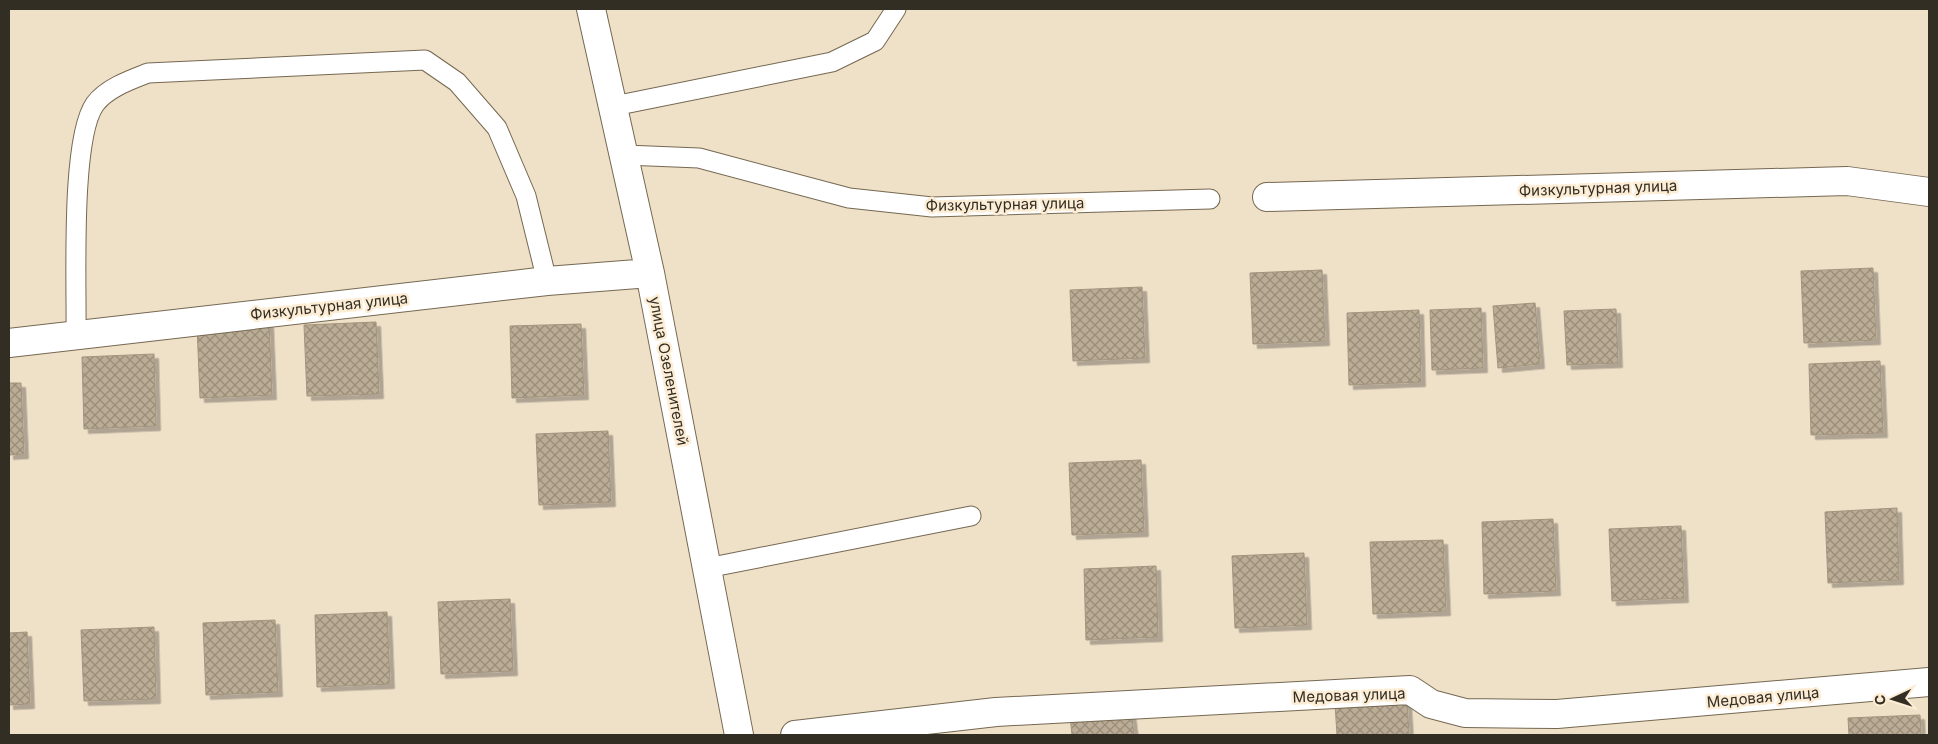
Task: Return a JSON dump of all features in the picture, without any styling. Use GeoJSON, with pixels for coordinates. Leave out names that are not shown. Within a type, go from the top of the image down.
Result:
{"type":"FeatureCollection","features":[{"type":"Feature","properties":{"kind":"street","name":"улица Озеленителей"},"geometry":{"type":"LineString","coordinates":[[592,9],[650,273],[739,735]]}},
{"type":"Feature","properties":{"kind":"street","name":"Физкультурная улица"},"geometry":{"type":"LineString","coordinates":[[1267,197],[1847,181],[1929,192]]}},
{"type":"Feature","properties":{"kind":"street","name":"Физкультурная улица"},"geometry":{"type":"LineString","coordinates":[[9,343],[547,281],[650,273]]}},
{"type":"Feature","properties":{"kind":"street","name":"Медовая улица"},"geometry":{"type":"LineString","coordinates":[[795,735],[996,712],[1410,690],[1466,724],[1557,714],[1929,682]]}},
{"type":"Feature","properties":{"kind":"lane"},"geometry":{"type":"LineString","coordinates":[[614,106],[832,62],[875,41],[896,9]]}},
{"type":"Feature","properties":{"kind":"lane"},"geometry":{"type":"LineString","coordinates":[[76,335],[78,179],[82,136],[95,103],[119,84],[148,73],[425,60],[457,82],[498,128],[526,196],[547,281]]}},
{"type":"Feature","properties":{"kind":"lane","name":"Физкультурная улица"},"geometry":{"type":"LineString","coordinates":[[625,155],[699,158],[849,198],[932,207],[1210,199]]}},
{"type":"Feature","properties":{"kind":"lane"},"geometry":{"type":"LineString","coordinates":[[707,568],[972,516]]}},
{"type":"Feature","properties":{"kind":"building"},"geometry":{"type":"Polygon","coordinates":[[[1873,268],[1876,340],[1804,343],[1801,271],[1873,268]]]}},
{"type":"Feature","properties":{"kind":"building"},"geometry":{"type":"Polygon","coordinates":[[[1322,270],[1325,341],[1253,344],[1250,273],[1322,270]]]}},
{"type":"Feature","properties":{"kind":"building"},"geometry":{"type":"Polygon","coordinates":[[[1142,287],[1145,358],[1073,361],[1070,290],[1142,287]]]}},
{"type":"Feature","properties":{"kind":"building"},"geometry":{"type":"Polygon","coordinates":[[[1535,303],[1540,364],[1498,368],[1493,306],[1535,303]]]}},
{"type":"Feature","properties":{"kind":"building"},"geometry":{"type":"Polygon","coordinates":[[[1481,308],[1483,368],[1432,370],[1430,310],[1481,308]]]}},
{"type":"Feature","properties":{"kind":"building"},"geometry":{"type":"Polygon","coordinates":[[[1616,309],[1618,363],[1567,365],[1564,311],[1616,309]]]}},
{"type":"Feature","properties":{"kind":"building"},"geometry":{"type":"Polygon","coordinates":[[[1419,310],[1421,382],[1349,385],[1347,313],[1419,310]]]}},
{"type":"Feature","properties":{"kind":"building"},"geometry":{"type":"Polygon","coordinates":[[[376,322],[379,394],[307,396],[304,325],[376,322]]]}},
{"type":"Feature","properties":{"kind":"building"},"geometry":{"type":"Polygon","coordinates":[[[269,323],[272,395],[200,398],[197,326],[269,323]]]}},
{"type":"Feature","properties":{"kind":"building"},"geometry":{"type":"Polygon","coordinates":[[[581,324],[584,395],[512,398],[510,326],[581,324]]]}},
{"type":"Feature","properties":{"kind":"building"},"geometry":{"type":"Polygon","coordinates":[[[154,354],[156,426],[84,429],[82,357],[154,354]]]}},
{"type":"Feature","properties":{"kind":"building"},"geometry":{"type":"Polygon","coordinates":[[[1880,361],[1883,433],[1811,435],[1809,364],[1880,361]]]}},
{"type":"Feature","properties":{"kind":"building"},"geometry":{"type":"Polygon","coordinates":[[[9,383],[21,383],[24,454],[9,455],[9,383]]]}},
{"type":"Feature","properties":{"kind":"building"},"geometry":{"type":"Polygon","coordinates":[[[608,431],[611,502],[539,505],[536,434],[608,431]]]}},
{"type":"Feature","properties":{"kind":"building"},"geometry":{"type":"Polygon","coordinates":[[[1141,460],[1144,532],[1072,535],[1069,463],[1141,460]]]}},
{"type":"Feature","properties":{"kind":"building"},"geometry":{"type":"Polygon","coordinates":[[[1897,508],[1899,580],[1828,583],[1825,512],[1897,508]]]}},
{"type":"Feature","properties":{"kind":"building"},"geometry":{"type":"Polygon","coordinates":[[[1553,519],[1556,591],[1484,594],[1482,522],[1553,519]]]}},
{"type":"Feature","properties":{"kind":"building"},"geometry":{"type":"Polygon","coordinates":[[[1681,526],[1684,598],[1612,601],[1609,529],[1681,526]]]}},
{"type":"Feature","properties":{"kind":"building"},"geometry":{"type":"Polygon","coordinates":[[[1443,540],[1446,611],[1373,614],[1370,542],[1443,540]]]}},
{"type":"Feature","properties":{"kind":"building"},"geometry":{"type":"Polygon","coordinates":[[[1304,553],[1307,625],[1235,628],[1232,556],[1304,553]]]}},
{"type":"Feature","properties":{"kind":"building"},"geometry":{"type":"Polygon","coordinates":[[[1156,566],[1158,637],[1086,640],[1084,569],[1156,566]]]}},
{"type":"Feature","properties":{"kind":"building"},"geometry":{"type":"Polygon","coordinates":[[[510,599],[513,671],[441,674],[438,602],[510,599]]]}},
{"type":"Feature","properties":{"kind":"building"},"geometry":{"type":"Polygon","coordinates":[[[387,612],[390,684],[317,687],[315,615],[387,612]]]}},
{"type":"Feature","properties":{"kind":"building"},"geometry":{"type":"Polygon","coordinates":[[[275,620],[278,692],[206,695],[203,623],[275,620]]]}},
{"type":"Feature","properties":{"kind":"building"},"geometry":{"type":"Polygon","coordinates":[[[154,627],[156,699],[84,701],[81,630],[154,627]]]}},
{"type":"Feature","properties":{"kind":"building"},"geometry":{"type":"Polygon","coordinates":[[[27,632],[30,704],[9,705],[9,633],[27,632]]]}},
{"type":"Feature","properties":{"kind":"building"},"geometry":{"type":"Polygon","coordinates":[[[1407,701],[1409,735],[1337,735],[1335,704],[1407,701]]]}},
{"type":"Feature","properties":{"kind":"building"},"geometry":{"type":"Polygon","coordinates":[[[1131,710],[1134,735],[1072,735],[1070,716],[1131,710]]]}},
{"type":"Feature","properties":{"kind":"building"},"geometry":{"type":"Polygon","coordinates":[[[1920,715],[1921,735],[1849,735],[1848,718],[1920,715]]]}}]}
